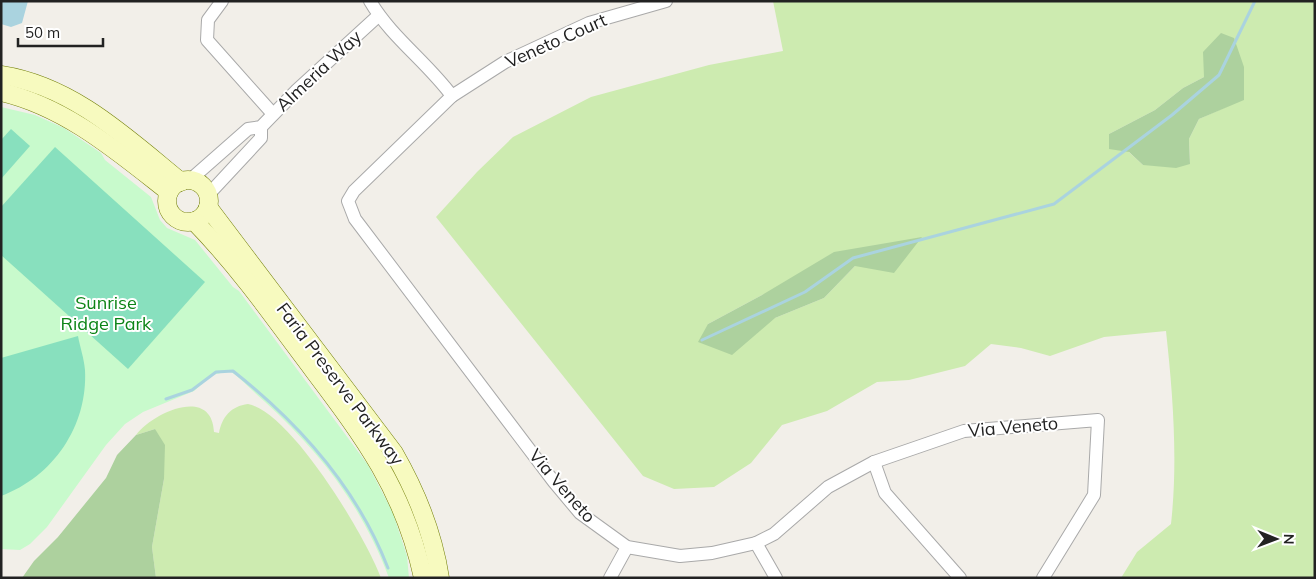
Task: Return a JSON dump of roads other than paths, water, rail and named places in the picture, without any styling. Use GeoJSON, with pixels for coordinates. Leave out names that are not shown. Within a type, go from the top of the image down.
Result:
{"type":"FeatureCollection","features":[{"type":"Feature","properties":{"kind":"street"},"geometry":{"type":"LineString","coordinates":[[222,1],[208,20],[206,40],[273,114]]}},
{"type":"Feature","properties":{"kind":"street"},"geometry":{"type":"LineString","coordinates":[[370,1],[378,16],[436,74],[452,96]]}},
{"type":"Feature","properties":{"kind":"street","name":"Veneto Court"},"geometry":{"type":"LineString","coordinates":[[452,96],[506,62],[589,23],[666,1]]}},
{"type":"Feature","properties":{"kind":"street","name":"Almeria Way"},"geometry":{"type":"LineString","coordinates":[[180,185],[248,129],[261,126],[378,16]]}},
{"type":"Feature","properties":{"kind":"street"},"geometry":{"type":"LineString","coordinates":[[1,75],[34,84],[60,94],[87,108],[180,185]]}},
{"type":"Feature","properties":{"kind":"street"},"geometry":{"type":"LineString","coordinates":[[1,92],[48,107],[74,122],[135,165],[180,185],[201,185],[208,201],[200,218],[194,221],[188,222],[175,217],[168,206],[180,185]]}},
{"type":"Feature","properties":{"kind":"street","name":"Via Veneto"},"geometry":{"type":"LineString","coordinates":[[452,96],[361,182],[348,202],[350,211],[554,482],[580,513],[627,547],[680,556],[712,553],[756,543],[774,534],[828,487],[874,462],[964,431],[1098,420],[1094,494],[1043,578]]}},
{"type":"Feature","properties":{"kind":"street","name":"Almeria Way"},"geometry":{"type":"LineString","coordinates":[[208,201],[261,138],[261,126]]}},
{"type":"Feature","properties":{"kind":"street","name":"Faria Preserve Parkway"},"geometry":{"type":"LineString","coordinates":[[208,201],[394,453],[412,485],[425,516],[436,548],[440,578]]}},
{"type":"Feature","properties":{"kind":"street","name":"Faria Preserve Parkway"},"geometry":{"type":"LineString","coordinates":[[194,221],[244,278],[355,425],[393,486],[418,550],[423,578]]}},
{"type":"Feature","properties":{"kind":"street"},"geometry":{"type":"LineString","coordinates":[[874,462],[885,492],[960,578]]}},
{"type":"Feature","properties":{"kind":"street"},"geometry":{"type":"LineString","coordinates":[[756,543],[776,578]]}},
{"type":"Feature","properties":{"kind":"street"},"geometry":{"type":"LineString","coordinates":[[610,578],[627,547]]}},
{"type":"Feature","properties":{"kind":"water"},"geometry":{"type":"Polygon","coordinates":[[[1,1],[28,1],[22,23],[11,27],[1,24],[1,1]]]}},
{"type":"Feature","properties":{"kind":"waterway"},"geometry":{"type":"LineString","coordinates":[[702,340],[805,292],[853,258],[1054,204],[1172,115],[1219,75],[1255,1]]}},
{"type":"Feature","properties":{"kind":"waterway"},"geometry":{"type":"LineString","coordinates":[[166,399],[192,390],[216,372],[233,371],[281,413],[324,459],[360,511],[388,568]]}},
{"type":"Feature","properties":{"kind":"park label","name":"Sunrise Ridge Park"},"geometry":{"type":"Point","coordinates":[106,313]}}]}
